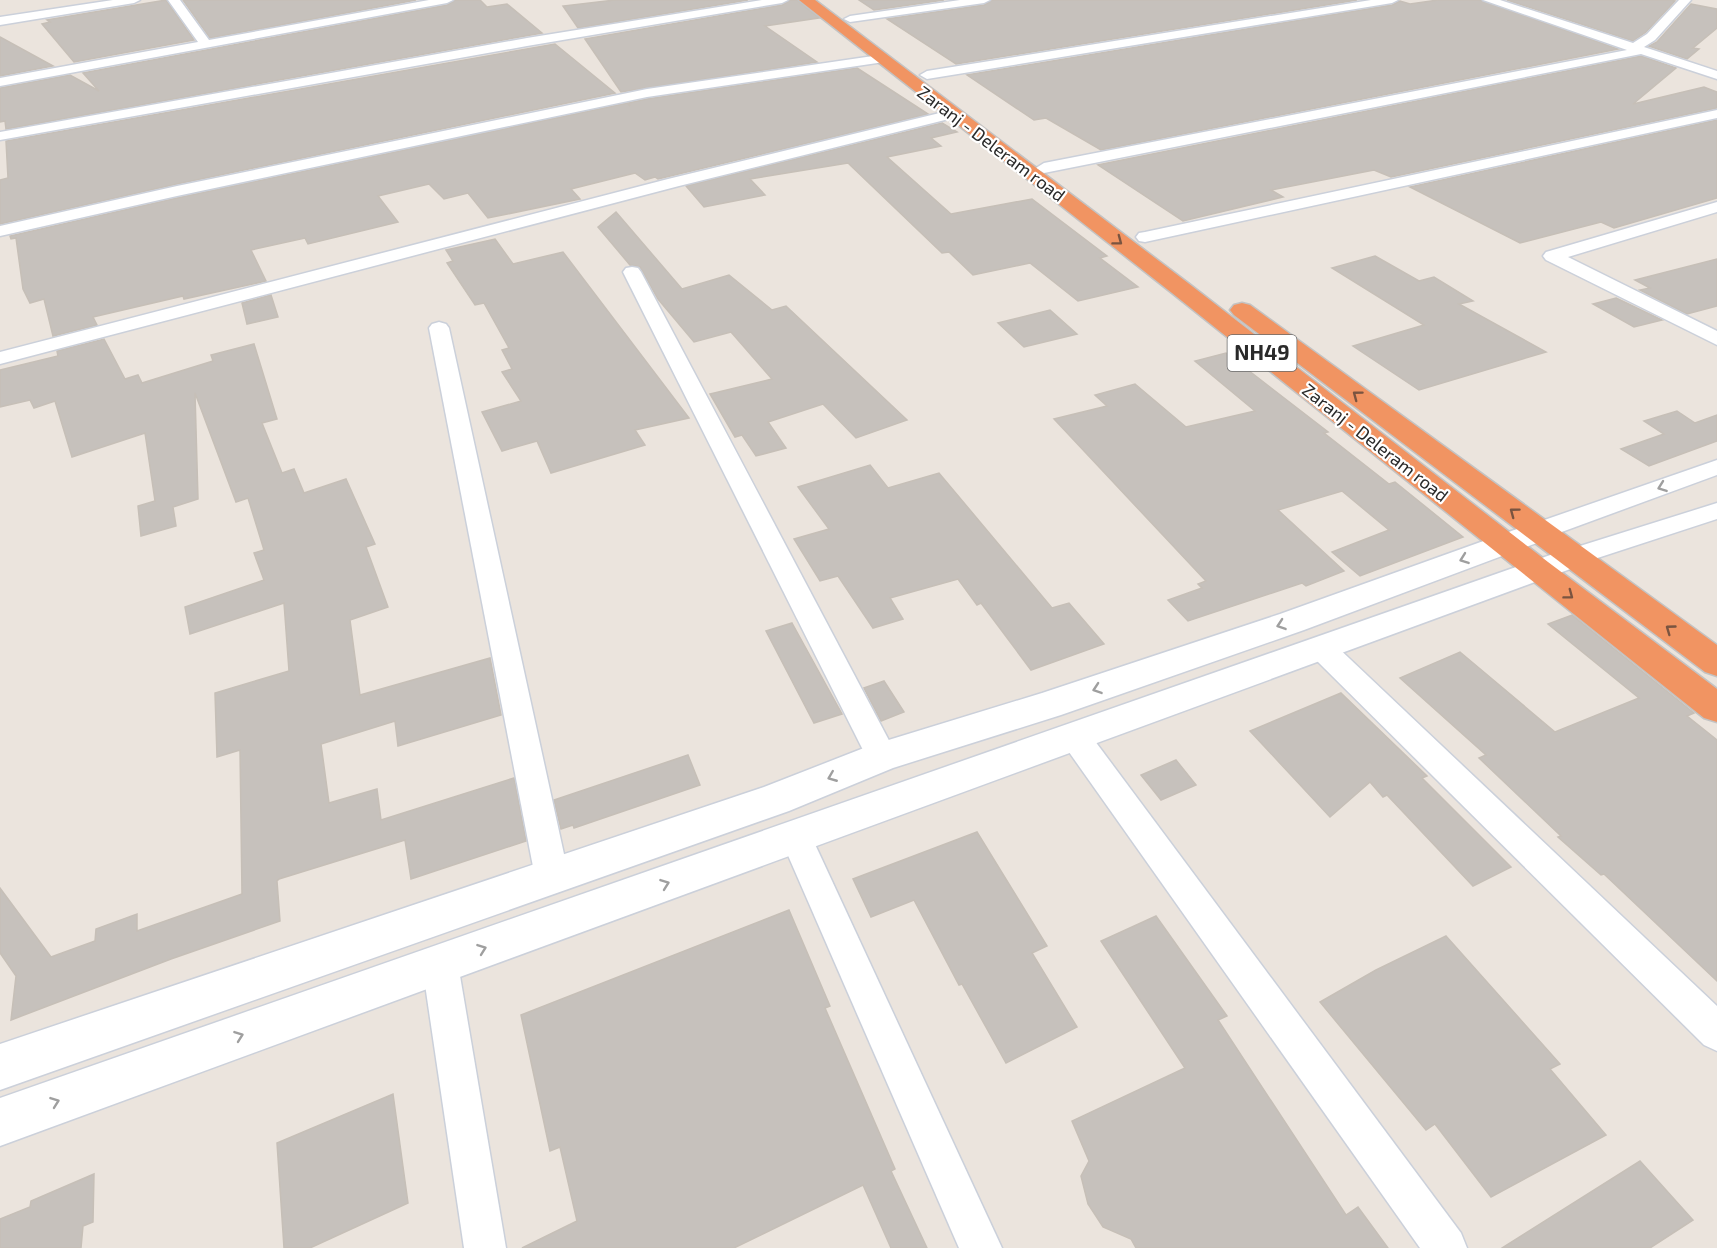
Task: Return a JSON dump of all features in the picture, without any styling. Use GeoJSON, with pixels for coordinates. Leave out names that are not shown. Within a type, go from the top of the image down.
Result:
{"type":"FeatureCollection","features":[{"type":"Feature","properties":{"kind":"highway","name":"Zaranj - Deleram road"},"geometry":{"type":"LineString","coordinates":[[806,0],[1180,288],[1537,570],[1717,708]]}},
{"type":"Feature","properties":{"kind":"highway","name":"Zaranj - Deleram road"},"geometry":{"type":"LineString","coordinates":[[824,0],[927,75],[1044,168],[1144,237],[1717,663]]}},
{"type":"Feature","properties":{"kind":"main road"},"geometry":{"type":"LineString","coordinates":[[0,1067],[775,800],[882,757],[1059,701],[1292,621],[1539,531]]}},
{"type":"Feature","properties":{"kind":"main road"},"geometry":{"type":"LineString","coordinates":[[0,1122],[1323,649],[1573,557]]}},
{"type":"Feature","properties":{"kind":"street"},"geometry":{"type":"LineString","coordinates":[[0,21],[134,0]]}},
{"type":"Feature","properties":{"kind":"street"},"geometry":{"type":"LineString","coordinates":[[174,0],[206,45]]}},
{"type":"Feature","properties":{"kind":"street"},"geometry":{"type":"LineString","coordinates":[[0,82],[447,0]]}},
{"type":"Feature","properties":{"kind":"street"},"geometry":{"type":"LineString","coordinates":[[0,136],[527,42],[782,0]]}},
{"type":"Feature","properties":{"kind":"street"},"geometry":{"type":"LineString","coordinates":[[850,19],[984,0]]}},
{"type":"Feature","properties":{"kind":"street"},"geometry":{"type":"LineString","coordinates":[[927,75],[1392,0]]}},
{"type":"Feature","properties":{"kind":"street"},"geometry":{"type":"LineString","coordinates":[[1489,0],[1717,75]]}},
{"type":"Feature","properties":{"kind":"street"},"geometry":{"type":"LineString","coordinates":[[1044,168],[1636,50],[1685,0]]}},
{"type":"Feature","properties":{"kind":"street"},"geometry":{"type":"LineString","coordinates":[[0,231],[177,191],[647,93],[880,59]]}},
{"type":"Feature","properties":{"kind":"street"},"geometry":{"type":"LineString","coordinates":[[0,358],[674,182],[952,114]]}},
{"type":"Feature","properties":{"kind":"street"},"geometry":{"type":"LineString","coordinates":[[1144,237],[1717,114]]}},
{"type":"Feature","properties":{"kind":"street"},"geometry":{"type":"LineString","coordinates":[[1717,207],[1552,256],[1717,339]]}},
{"type":"Feature","properties":{"kind":"street"},"geometry":{"type":"LineString","coordinates":[[632,272],[882,757]]}},
{"type":"Feature","properties":{"kind":"street"},"geometry":{"type":"LineString","coordinates":[[439,328],[552,877]]}},
{"type":"Feature","properties":{"kind":"street"},"geometry":{"type":"LineString","coordinates":[[1539,531],[1717,467]]}},
{"type":"Feature","properties":{"kind":"street"},"geometry":{"type":"LineString","coordinates":[[1573,557],[1717,511]]}},
{"type":"Feature","properties":{"kind":"street"},"geometry":{"type":"LineString","coordinates":[[1323,649],[1717,1032]]}},
{"type":"Feature","properties":{"kind":"street"},"geometry":{"type":"LineString","coordinates":[[1075,737],[1446,1248]]}},
{"type":"Feature","properties":{"kind":"street"},"geometry":{"type":"LineString","coordinates":[[796,837],[981,1248]]}},
{"type":"Feature","properties":{"kind":"street"},"geometry":{"type":"LineString","coordinates":[[440,964],[484,1248]]}},
{"type":"Feature","properties":{"kind":"building"},"geometry":{"type":"Polygon","coordinates":[[[166,0],[194,40],[74,62],[42,24],[50,22],[47,20],[166,0]]]}},
{"type":"Feature","properties":{"kind":"building"},"geometry":{"type":"Polygon","coordinates":[[[183,0],[416,0],[210,38],[183,0]]]}},
{"type":"Feature","properties":{"kind":"building"},"geometry":{"type":"Polygon","coordinates":[[[455,0],[480,0],[487,7],[507,4],[542,33],[6,129],[5,121],[0,122],[0,88],[70,75],[99,91],[83,73],[447,5],[455,0]]]}},
{"type":"Feature","properties":{"kind":"building"},"geometry":{"type":"Polygon","coordinates":[[[615,0],[748,0],[578,28],[563,6],[615,0]]]}},
{"type":"Feature","properties":{"kind":"building"},"geometry":{"type":"Polygon","coordinates":[[[790,0],[797,0],[819,18],[765,26],[817,62],[621,92],[585,39],[782,5],[790,0]]]}},
{"type":"Feature","properties":{"kind":"building"},"geometry":{"type":"Polygon","coordinates":[[[859,0],[944,0],[874,10],[859,0]]]}},
{"type":"Feature","properties":{"kind":"building"},"geometry":{"type":"Polygon","coordinates":[[[992,0],[1357,0],[956,64],[887,19],[984,5],[992,0]]]}},
{"type":"Feature","properties":{"kind":"building"},"geometry":{"type":"Polygon","coordinates":[[[1438,0],[1481,0],[1618,49],[1101,150],[1046,118],[1034,120],[967,75],[1392,5],[1400,1],[1410,4],[1438,0]]]}},
{"type":"Feature","properties":{"kind":"building"},"geometry":{"type":"Polygon","coordinates":[[[1507,0],[1675,1],[1646,32],[1633,41],[1507,0]]]}},
{"type":"Feature","properties":{"kind":"building"},"geometry":{"type":"Polygon","coordinates":[[[1691,4],[1717,9],[1717,28],[1693,48],[1699,49],[1687,59],[1649,46],[1657,42],[1691,4]]]}},
{"type":"Feature","properties":{"kind":"building"},"geometry":{"type":"Polygon","coordinates":[[[0,37],[53,66],[0,76],[0,37]]]}},
{"type":"Feature","properties":{"kind":"building"},"geometry":{"type":"Polygon","coordinates":[[[555,44],[615,93],[177,184],[0,224],[0,180],[8,178],[6,141],[555,44]]]}},
{"type":"Feature","properties":{"kind":"building"},"geometry":{"type":"Polygon","coordinates":[[[1641,56],[1676,68],[1633,104],[1704,87],[1717,92],[1717,108],[1391,177],[1374,170],[1271,190],[1283,197],[1183,221],[1098,165],[1641,56]]]}},
{"type":"Feature","properties":{"kind":"building"},"geometry":{"type":"Polygon","coordinates":[[[857,68],[928,114],[658,179],[655,177],[645,180],[635,173],[571,189],[580,199],[488,218],[468,193],[444,199],[429,184],[378,196],[398,222],[308,244],[305,238],[251,250],[266,281],[184,299],[183,296],[93,317],[97,325],[53,336],[44,299],[30,303],[23,289],[16,238],[11,239],[10,236],[177,198],[627,103],[630,106],[628,103],[647,99],[857,68]]]}},
{"type":"Feature","properties":{"kind":"building"},"geometry":{"type":"Polygon","coordinates":[[[1717,120],[1717,198],[1614,228],[1601,222],[1520,243],[1410,187],[1717,120]]]}},
{"type":"Feature","properties":{"kind":"building"},"geometry":{"type":"Polygon","coordinates":[[[942,123],[957,132],[931,138],[941,146],[887,157],[951,214],[1032,199],[1107,256],[1100,258],[1138,287],[1078,301],[1030,263],[973,275],[949,252],[942,253],[848,163],[750,179],[765,195],[704,207],[686,186],[942,123]]]}},
{"type":"Feature","properties":{"kind":"building"},"geometry":{"type":"Polygon","coordinates":[[[616,212],[682,289],[729,275],[772,310],[786,306],[907,420],[856,438],[823,404],[768,422],[786,448],[756,456],[742,435],[735,437],[710,394],[772,379],[731,332],[694,342],[658,299],[640,267],[630,265],[598,227],[616,212]]]}},
{"type":"Feature","properties":{"kind":"building"},"geometry":{"type":"Polygon","coordinates":[[[495,239],[513,264],[563,252],[689,418],[635,430],[645,445],[551,473],[537,441],[502,451],[482,412],[521,401],[502,372],[512,369],[502,350],[509,348],[484,303],[475,305],[447,263],[453,261],[446,250],[495,239]]]}},
{"type":"Feature","properties":{"kind":"building"},"geometry":{"type":"Polygon","coordinates":[[[1375,256],[1419,281],[1434,277],[1473,301],[1459,304],[1546,352],[1419,390],[1353,346],[1424,325],[1332,268],[1375,256]]]}},
{"type":"Feature","properties":{"kind":"building"},"geometry":{"type":"Polygon","coordinates":[[[1717,259],[1717,306],[1687,314],[1640,290],[1650,288],[1635,280],[1717,259]]]}},
{"type":"Feature","properties":{"kind":"building"},"geometry":{"type":"Polygon","coordinates":[[[271,295],[278,317],[247,324],[242,303],[271,295]]]}},
{"type":"Feature","properties":{"kind":"building"},"geometry":{"type":"Polygon","coordinates":[[[1616,298],[1662,320],[1634,327],[1593,304],[1616,298]]]}},
{"type":"Feature","properties":{"kind":"building"},"geometry":{"type":"Polygon","coordinates":[[[1050,310],[1077,334],[1024,347],[998,323],[1050,310]]]}},
{"type":"Feature","properties":{"kind":"building"},"geometry":{"type":"Polygon","coordinates":[[[104,339],[125,379],[138,375],[142,383],[213,361],[211,355],[254,344],[277,419],[262,423],[282,473],[294,469],[304,493],[346,479],[375,544],[366,547],[388,607],[350,620],[360,695],[490,658],[501,715],[398,746],[395,721],[321,744],[329,803],[377,789],[381,820],[514,778],[526,841],[411,879],[405,840],[279,879],[277,881],[280,921],[171,959],[11,1020],[16,976],[0,953],[0,888],[51,957],[95,941],[96,929],[137,914],[137,931],[242,894],[240,750],[217,757],[215,693],[289,671],[284,603],[190,634],[185,607],[264,580],[254,553],[264,550],[248,498],[236,502],[195,393],[198,499],[173,507],[176,526],[141,536],[138,506],[155,501],[145,433],[72,457],[55,401],[34,408],[30,400],[0,407],[0,370],[58,356],[57,351],[104,339]]]}},
{"type":"Feature","properties":{"kind":"building"},"geometry":{"type":"Polygon","coordinates":[[[1226,353],[1328,432],[1324,433],[1389,484],[1395,482],[1463,537],[1360,576],[1332,552],[1389,530],[1342,491],[1278,510],[1344,571],[1306,586],[1302,583],[1188,621],[1168,600],[1202,588],[1198,584],[1206,581],[1054,419],[1107,406],[1095,395],[1135,384],[1186,427],[1255,411],[1195,361],[1226,353]]]}},
{"type":"Feature","properties":{"kind":"building"},"geometry":{"type":"Polygon","coordinates":[[[1677,411],[1695,423],[1717,415],[1717,441],[1649,466],[1621,449],[1664,434],[1644,421],[1677,411]]]}},
{"type":"Feature","properties":{"kind":"building"},"geometry":{"type":"Polygon","coordinates":[[[870,465],[888,488],[939,473],[1052,608],[1069,603],[1104,644],[1031,670],[981,603],[977,605],[958,579],[890,598],[903,619],[873,628],[838,576],[820,581],[794,539],[829,529],[798,487],[870,465]]]}},
{"type":"Feature","properties":{"kind":"building"},"geometry":{"type":"Polygon","coordinates":[[[1572,615],[1694,713],[1687,716],[1717,740],[1717,981],[1604,874],[1601,875],[1558,837],[1561,836],[1479,758],[1486,755],[1400,678],[1460,652],[1555,732],[1639,698],[1548,624],[1572,615]]]}},
{"type":"Feature","properties":{"kind":"building"},"geometry":{"type":"Polygon","coordinates":[[[792,623],[842,714],[814,723],[766,631],[792,623]]]}},
{"type":"Feature","properties":{"kind":"building"},"geometry":{"type":"Polygon","coordinates":[[[884,681],[904,712],[881,721],[864,688],[884,681]]]}},
{"type":"Feature","properties":{"kind":"building"},"geometry":{"type":"Polygon","coordinates":[[[1341,693],[1427,776],[1422,778],[1511,867],[1473,886],[1387,795],[1383,797],[1370,782],[1330,817],[1250,731],[1341,693]]]}},
{"type":"Feature","properties":{"kind":"building"},"geometry":{"type":"Polygon","coordinates":[[[688,755],[700,785],[574,828],[573,825],[561,829],[554,800],[688,755]]]}},
{"type":"Feature","properties":{"kind":"building"},"geometry":{"type":"Polygon","coordinates":[[[1176,760],[1196,785],[1161,800],[1141,775],[1176,760]]]}},
{"type":"Feature","properties":{"kind":"building"},"geometry":{"type":"Polygon","coordinates":[[[977,832],[1047,946],[1032,953],[1077,1027],[1006,1063],[962,984],[959,985],[914,900],[871,917],[853,879],[977,832]]]}},
{"type":"Feature","properties":{"kind":"building"},"geometry":{"type":"Polygon","coordinates":[[[789,910],[830,1006],[825,1008],[895,1169],[891,1171],[927,1248],[891,1248],[863,1185],[734,1248],[522,1248],[577,1221],[560,1147],[550,1151],[521,1015],[789,910]]]}},
{"type":"Feature","properties":{"kind":"building"},"geometry":{"type":"Polygon","coordinates":[[[1156,916],[1227,1016],[1218,1020],[1346,1215],[1358,1207],[1388,1248],[1136,1248],[1131,1239],[1103,1227],[1088,1204],[1081,1176],[1089,1161],[1072,1121],[1185,1068],[1101,941],[1156,916]]]}},
{"type":"Feature","properties":{"kind":"building"},"geometry":{"type":"Polygon","coordinates":[[[1446,936],[1560,1064],[1550,1069],[1606,1135],[1491,1197],[1435,1124],[1426,1130],[1320,1002],[1376,970],[1446,936]]]}},
{"type":"Feature","properties":{"kind":"building"},"geometry":{"type":"Polygon","coordinates":[[[393,1094],[408,1203],[310,1248],[284,1248],[277,1143],[393,1094]]]}},
{"type":"Feature","properties":{"kind":"building"},"geometry":{"type":"Polygon","coordinates":[[[1640,1161],[1693,1220],[1650,1248],[1502,1248],[1640,1161]]]}},
{"type":"Feature","properties":{"kind":"building"},"geometry":{"type":"Polygon","coordinates":[[[94,1174],[93,1222],[83,1226],[81,1248],[0,1248],[0,1219],[30,1207],[31,1201],[94,1174]]]}}]}
